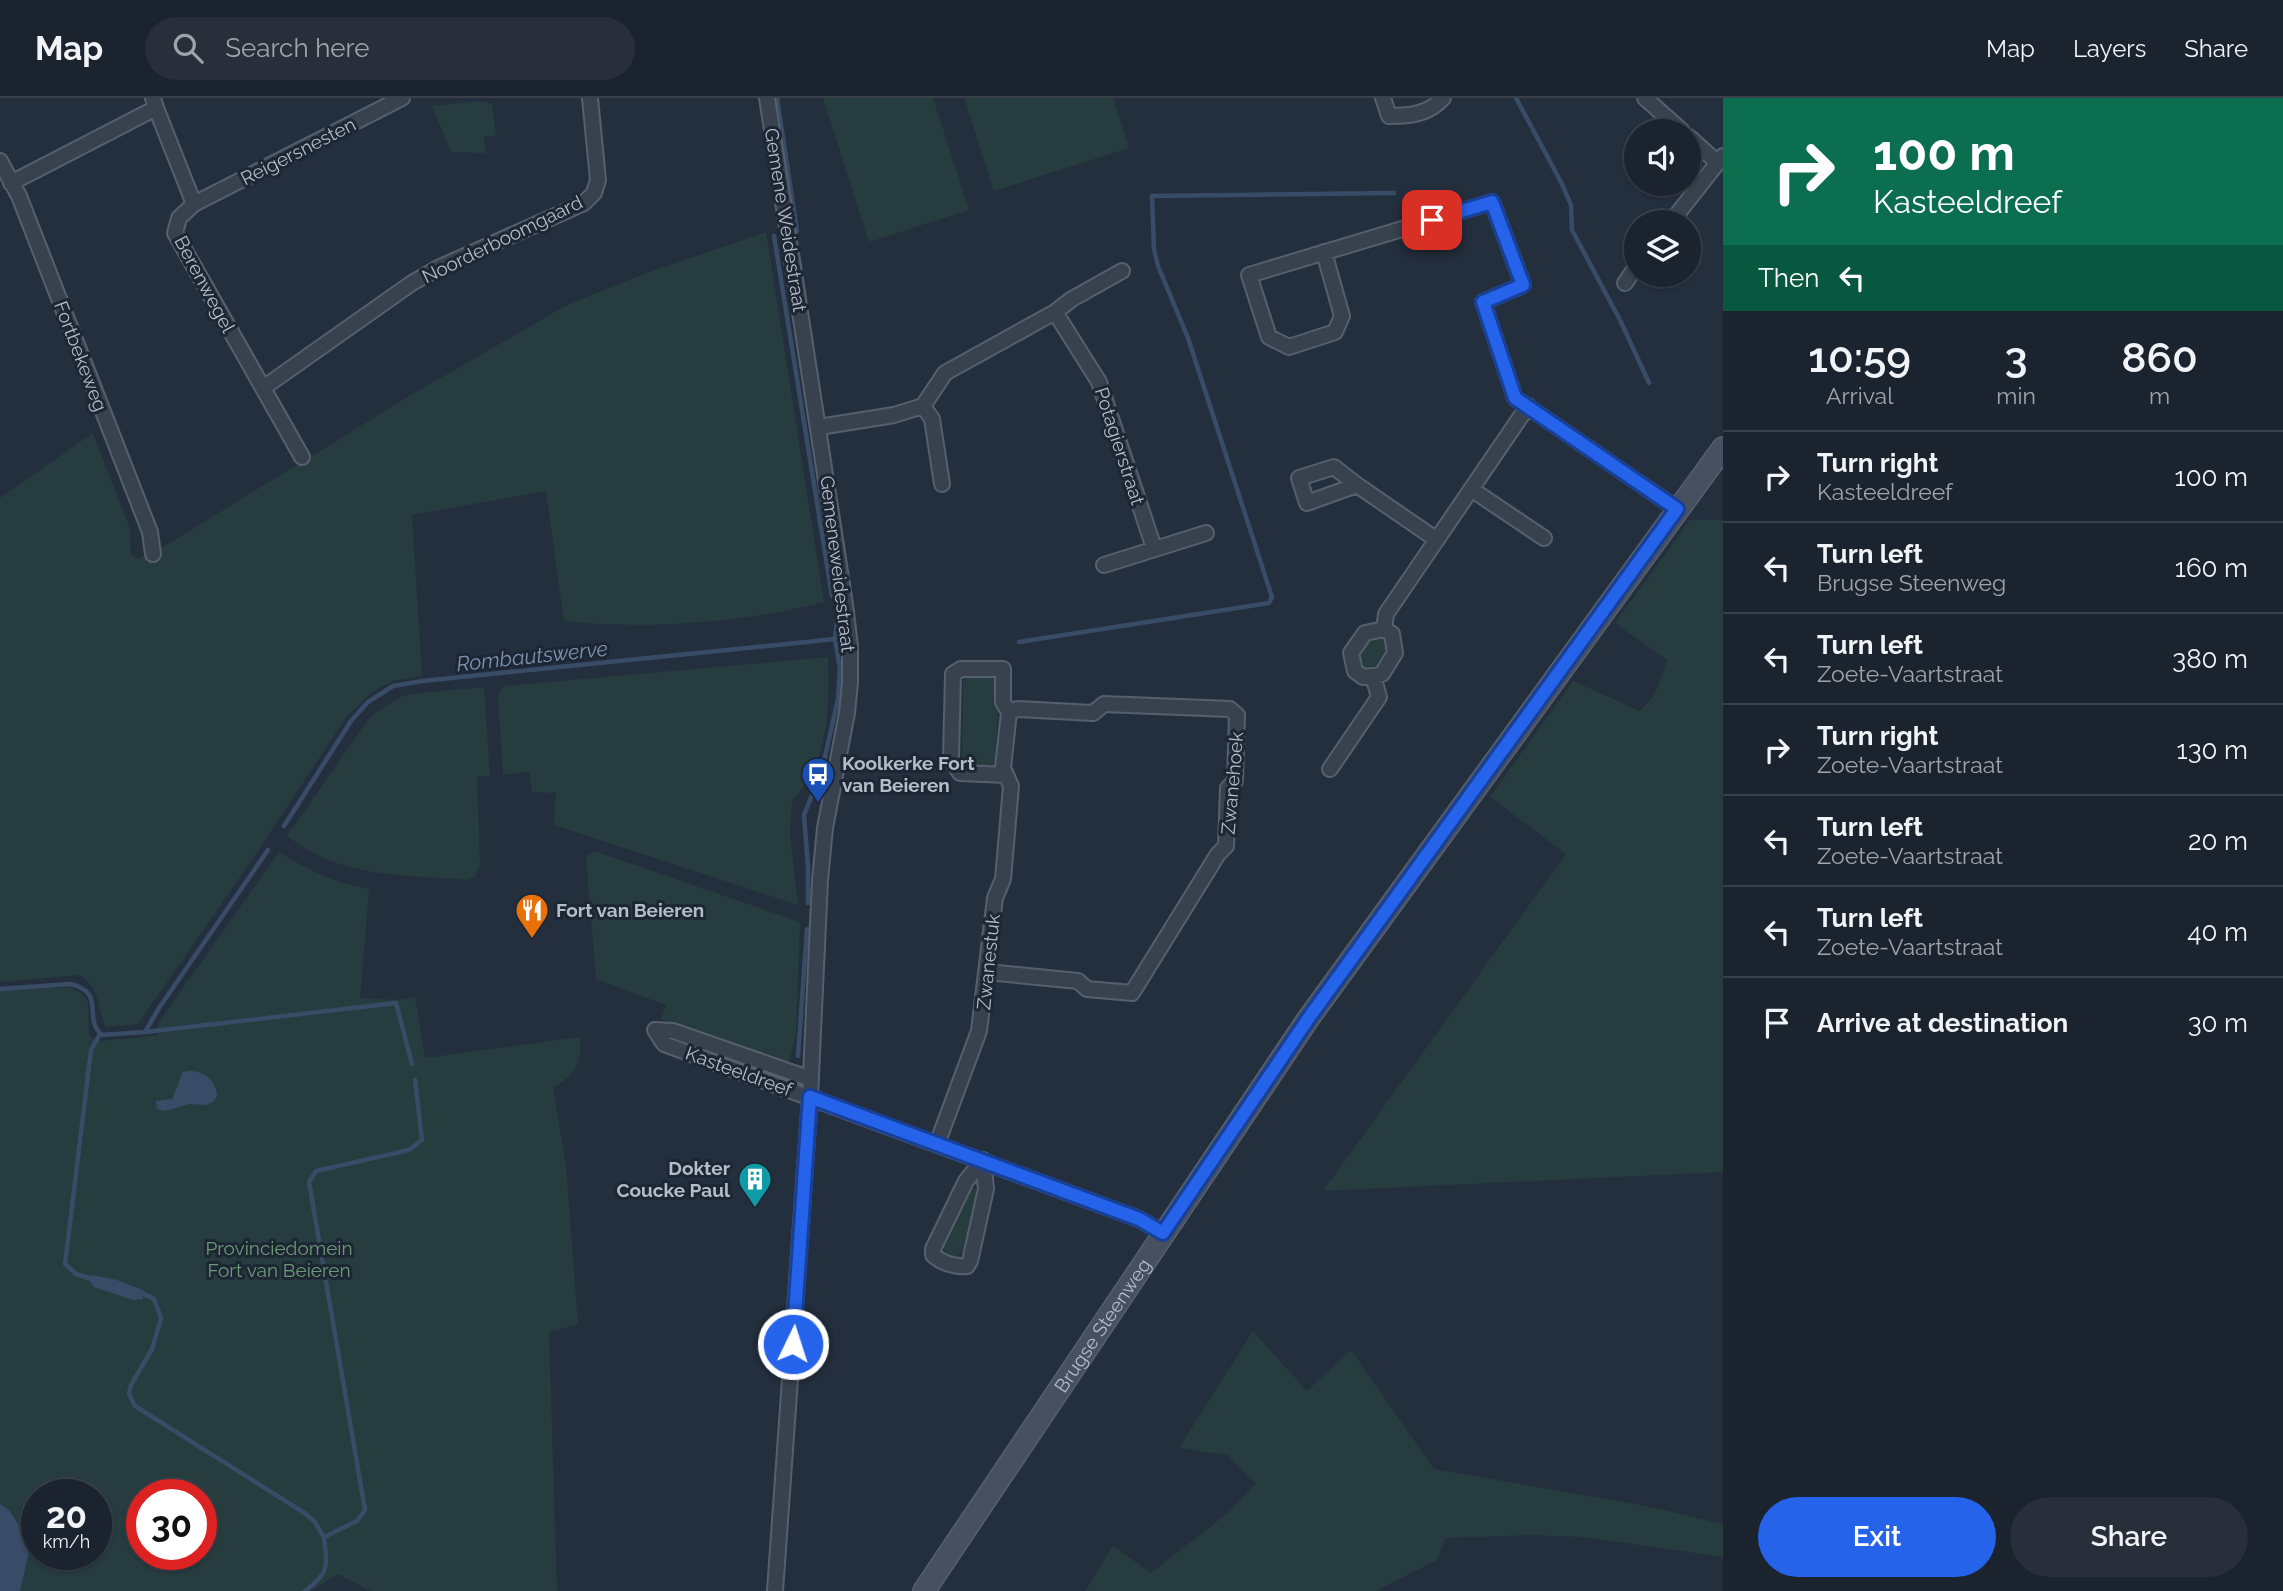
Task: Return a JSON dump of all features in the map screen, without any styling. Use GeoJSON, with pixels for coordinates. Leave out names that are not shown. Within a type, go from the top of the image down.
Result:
{"type":"FeatureCollection","features":[{"type":"Feature","properties":{"kind":"main road","name":"Brugse Steenweg"},"geometry":{"type":"LineString","coordinates":[[924,1591],[1308,1019],[1723,448]]}},
{"type":"Feature","properties":{"kind":"street","name":"Reigersnesten"},"geometry":{"type":"LineString","coordinates":[[194,204],[402,98]]}},
{"type":"Feature","properties":{"kind":"street","name":"Noorderboomgaard"},"geometry":{"type":"LineString","coordinates":[[263,388],[412,282],[584,203],[594,193],[597,180],[590,98]]}},
{"type":"Feature","properties":{"kind":"street","name":"Gemene Weidestraat"},"geometry":{"type":"LineString","coordinates":[[767,98],[805,342]]}},
{"type":"Feature","properties":{"kind":"street"},"geometry":{"type":"LineString","coordinates":[[1383,98],[1390,116],[1411,116],[1440,102]]}},
{"type":"Feature","properties":{"kind":"street"},"geometry":{"type":"LineString","coordinates":[[1645,98],[1669,119]]}},
{"type":"Feature","properties":{"kind":"street","name":"Berenwegel"},"geometry":{"type":"LineString","coordinates":[[154,103],[194,204],[179,218],[174,233],[302,457]]}},
{"type":"Feature","properties":{"kind":"street"},"geometry":{"type":"LineString","coordinates":[[11,183],[154,103]]}},
{"type":"Feature","properties":{"kind":"street"},"geometry":{"type":"LineString","coordinates":[[1680,210],[1720,159],[1701,146]]}},
{"type":"Feature","properties":{"kind":"street","name":"Fortbekeweg"},"geometry":{"type":"LineString","coordinates":[[0,161],[19,197],[150,531],[153,554]]}},
{"type":"Feature","properties":{"kind":"street"},"geometry":{"type":"LineString","coordinates":[[1324,253],[1342,316],[1335,332],[1289,347],[1269,337],[1249,275],[1492,202],[1523,285],[1483,302],[1515,398],[1677,509]]}},
{"type":"Feature","properties":{"kind":"street"},"geometry":{"type":"LineString","coordinates":[[819,427],[894,415],[923,406],[945,373],[1122,271]]}},
{"type":"Feature","properties":{"kind":"street","name":"Potagierstraat"},"geometry":{"type":"LineString","coordinates":[[1055,312],[1099,382],[1154,548]]}},
{"type":"Feature","properties":{"kind":"street","name":"Gemeneweidestraat"},"geometry":{"type":"LineString","coordinates":[[805,342],[845,604],[850,663],[847,713],[825,828],[811,1080]]}},
{"type":"Feature","properties":{"kind":"street"},"geometry":{"type":"LineString","coordinates":[[923,406],[932,418],[942,484]]}},
{"type":"Feature","properties":{"kind":"street"},"geometry":{"type":"LineString","coordinates":[[1384,629],[1386,614],[1528,406]]}},
{"type":"Feature","properties":{"kind":"street"},"geometry":{"type":"LineString","coordinates":[[1357,485],[1437,540]]}},
{"type":"Feature","properties":{"kind":"street"},"geometry":{"type":"LineString","coordinates":[[1471,489],[1544,538]]}},
{"type":"Feature","properties":{"kind":"street"},"geometry":{"type":"LineString","coordinates":[[1104,565],[1206,533]]}},
{"type":"Feature","properties":{"kind":"street"},"geometry":{"type":"LineString","coordinates":[[1384,629],[1392,634],[1395,653],[1382,674],[1363,677],[1354,671],[1351,653],[1365,633],[1384,629]]}},
{"type":"Feature","properties":{"kind":"street","name":"Zwanestuk"},"geometry":{"type":"LineString","coordinates":[[937,1143],[979,1031],[995,898],[1003,879],[1012,786],[1003,768],[1009,712],[1003,702],[1003,668],[961,668],[953,674],[951,759],[960,773],[1006,775]]}},
{"type":"Feature","properties":{"kind":"street"},"geometry":{"type":"LineString","coordinates":[[1330,769],[1379,696],[1373,676]]}},
{"type":"Feature","properties":{"kind":"street","name":"Zwanehoek"},"geometry":{"type":"LineString","coordinates":[[987,972],[1078,981],[1087,989],[1132,993],[1218,854],[1226,846],[1228,788],[1235,781],[1237,715],[1230,709],[1104,704],[1093,713],[1018,709],[1009,712]]}},
{"type":"Feature","properties":{"kind":"street","name":"Kasteeldreef"},"geometry":{"type":"LineString","coordinates":[[811,1080],[673,1031],[655,1030],[664,1044],[1139,1219],[1163,1233]]}},
{"type":"Feature","properties":{"kind":"street"},"geometry":{"type":"LineString","coordinates":[[775,1591],[811,1080]]}},
{"type":"Feature","properties":{"kind":"street"},"geometry":{"type":"LineString","coordinates":[[983,1160],[986,1189],[970,1261],[967,1266],[960,1267],[939,1261],[933,1255],[933,1249],[966,1181],[983,1160]]}},
{"type":"Feature","properties":{"kind":"green space"},"geometry":{"type":"Polygon","coordinates":[[[823,98],[933,98],[969,210],[869,242],[823,98]]]}},
{"type":"Feature","properties":{"kind":"green space"},"geometry":{"type":"Polygon","coordinates":[[[964,98],[1113,98],[1129,148],[994,191],[964,98]]]}},
{"type":"Feature","properties":{"kind":"green space"},"geometry":{"type":"Polygon","coordinates":[[[482,101],[492,104],[496,136],[484,136],[485,153],[451,152],[432,106],[482,101]]]}},
{"type":"Feature","properties":{"kind":"green space"},"geometry":{"type":"Polygon","coordinates":[[[766,232],[824,602],[761,615],[695,623],[629,625],[564,621],[546,491],[412,515],[422,676],[393,681],[370,693],[345,719],[256,854],[138,1024],[106,1027],[95,992],[79,975],[0,982],[0,498],[93,433],[130,529],[131,555],[138,559],[166,545],[416,392],[569,304],[644,274],[766,232]]]}},
{"type":"Feature","properties":{"kind":"green space"},"geometry":{"type":"Polygon","coordinates":[[[1690,520],[1723,520],[1723,1172],[1323,1191],[1566,854],[1490,797],[1573,681],[1640,711],[1655,694],[1667,660],[1615,623],[1690,520]]]}},
{"type":"Feature","properties":{"kind":"green space"},"geometry":{"type":"Polygon","coordinates":[[[1381,635],[1385,638],[1389,652],[1378,668],[1360,669],[1358,654],[1368,638],[1381,635]]]}},
{"type":"Feature","properties":{"kind":"green space"},"geometry":{"type":"Polygon","coordinates":[[[828,657],[825,733],[814,770],[792,800],[790,834],[798,905],[554,825],[556,793],[532,792],[529,771],[503,775],[498,695],[504,686],[828,657]]]}},
{"type":"Feature","properties":{"kind":"green space"},"geometry":{"type":"Polygon","coordinates":[[[971,673],[997,677],[1000,682],[995,764],[991,770],[965,768],[962,765],[963,680],[971,673]]]}},
{"type":"Feature","properties":{"kind":"green space"},"geometry":{"type":"Polygon","coordinates":[[[484,687],[490,776],[477,777],[480,865],[475,877],[467,880],[373,872],[329,860],[287,836],[370,717],[398,698],[410,694],[484,687]]]}},
{"type":"Feature","properties":{"kind":"green space"},"geometry":{"type":"Polygon","coordinates":[[[594,851],[800,922],[796,1034],[788,1066],[661,1019],[666,1005],[596,979],[586,857],[594,851]]]}},
{"type":"Feature","properties":{"kind":"green space","name":"Provinciedomein Fort van Beieren"},"geometry":{"type":"Polygon","coordinates":[[[279,852],[322,875],[369,889],[360,998],[399,1000],[415,997],[425,1058],[580,1037],[580,1054],[576,1067],[553,1088],[566,1166],[578,1324],[549,1332],[557,1591],[371,1591],[338,1574],[311,1591],[0,1591],[0,988],[70,988],[82,993],[88,1002],[89,1034],[93,1039],[102,1041],[158,1035],[159,1022],[279,852]]]}},
{"type":"Feature","properties":{"kind":"green space"},"geometry":{"type":"Polygon","coordinates":[[[975,1187],[977,1192],[962,1253],[950,1255],[943,1245],[975,1187]]]}},
{"type":"Feature","properties":{"kind":"green space"},"geometry":{"type":"Polygon","coordinates":[[[1253,1331],[1307,1391],[1351,1350],[1434,1469],[1646,1506],[1723,1524],[1723,1557],[1583,1537],[1531,1535],[1445,1538],[1437,1560],[1376,1591],[1085,1591],[1113,1546],[1151,1573],[1229,1512],[1256,1483],[1227,1455],[1179,1448],[1253,1331]]]}},
{"type":"Feature","properties":{"kind":"water"},"geometry":{"type":"Polygon","coordinates":[[[183,1072],[204,1075],[212,1081],[217,1096],[213,1102],[206,1105],[189,1104],[165,1111],[157,1109],[156,1101],[172,1099],[183,1072]]]}},
{"type":"Feature","properties":{"kind":"water"},"geometry":{"type":"Polygon","coordinates":[[[92,1275],[117,1280],[143,1290],[143,1299],[133,1300],[94,1287],[90,1282],[92,1275]]]}},
{"type":"Feature","properties":{"kind":"water"},"geometry":{"type":"Polygon","coordinates":[[[0,1504],[9,1510],[21,1529],[21,1570],[25,1570],[20,1591],[0,1591],[0,1504]]]}},
{"type":"Feature","properties":{"kind":"waterway","name":"Rombautswerve"},"geometry":{"type":"LineString","coordinates":[[777,98],[797,231]]}},
{"type":"Feature","properties":{"kind":"waterway"},"geometry":{"type":"LineString","coordinates":[[1516,98],[1561,182],[1571,205],[1572,230],[1621,322],[1649,383]]}},
{"type":"Feature","properties":{"kind":"waterway"},"geometry":{"type":"LineString","coordinates":[[1019,642],[1269,603],[1272,597],[1188,338],[1158,266],[1154,249],[1152,196],[1394,193]]}},
{"type":"Feature","properties":{"kind":"waterway","name":"Rombautswerve"},"geometry":{"type":"LineString","coordinates":[[774,236],[832,596]]}},
{"type":"Feature","properties":{"kind":"waterway","name":"Rombautswerve"},"geometry":{"type":"LineString","coordinates":[[284,826],[351,721],[368,702],[393,686],[835,639],[837,621]]}},
{"type":"Feature","properties":{"kind":"waterway"},"geometry":{"type":"LineString","coordinates":[[808,903],[804,815],[822,770],[838,699],[840,668],[835,639]]}},
{"type":"Feature","properties":{"kind":"waterway","name":"Rombautswerve"},"geometry":{"type":"LineString","coordinates":[[0,989],[70,984],[88,993],[96,1028],[102,1035],[145,1032],[268,850]]}},
{"type":"Feature","properties":{"kind":"waterway"},"geometry":{"type":"LineString","coordinates":[[798,1056],[807,929]]}},
{"type":"Feature","properties":{"kind":"waterway"},"geometry":{"type":"LineString","coordinates":[[145,1032],[396,1003],[412,1064]]}},
{"type":"Feature","properties":{"kind":"waterway"},"geometry":{"type":"LineString","coordinates":[[95,1280],[76,1274],[65,1264],[91,1050],[100,1034]]}},
{"type":"Feature","properties":{"kind":"waterway"},"geometry":{"type":"LineString","coordinates":[[305,1591],[323,1574],[326,1555],[324,1537],[357,1521],[365,1510],[309,1182],[316,1171],[409,1150],[422,1140],[415,1080]]}},
{"type":"Feature","properties":{"kind":"waterway"},"geometry":{"type":"LineString","coordinates":[[140,1292],[154,1299],[161,1318],[152,1349],[131,1385],[129,1394],[135,1406],[306,1514],[324,1537]]}},
{"type":"Feature","properties":{"kind":"place","name":"Koolkerke Fort van Beieren"},"geometry":{"type":"Point","coordinates":[818,804]}},
{"type":"Feature","properties":{"kind":"place","name":"Fort van Beieren"},"geometry":{"type":"Point","coordinates":[532,940]}},
{"type":"Feature","properties":{"kind":"place","name":"Dokter Coucke Paul"},"geometry":{"type":"Point","coordinates":[755,1209]}},
{"type":"Feature","properties":{"kind":"route"},"geometry":{"type":"LineString","coordinates":[[793,1344],[810,1097],[1139,1219],[1163,1233],[1308,1019],[1677,509],[1515,398],[1483,302],[1523,285],[1492,202],[1432,220]]}}]}
